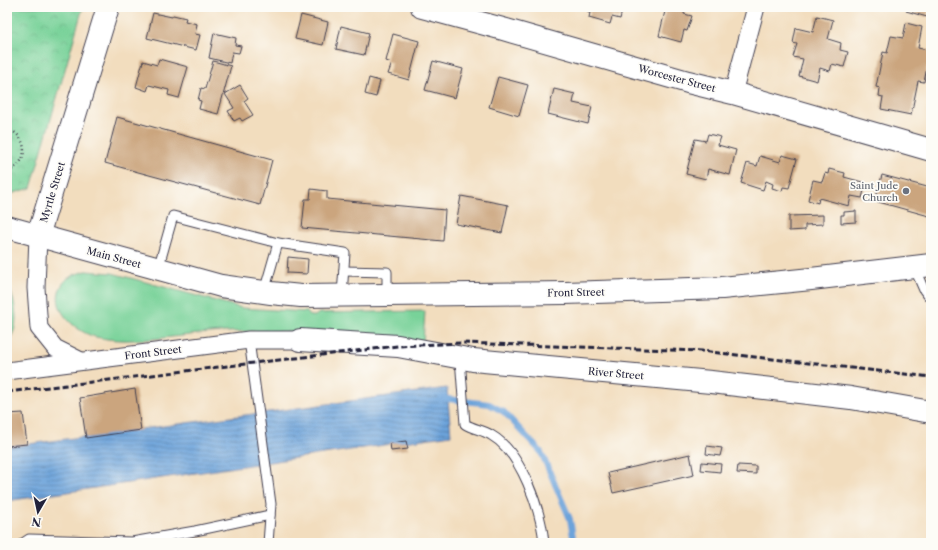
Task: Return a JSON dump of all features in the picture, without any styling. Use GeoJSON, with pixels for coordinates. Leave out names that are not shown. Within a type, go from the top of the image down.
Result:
{"type":"FeatureCollection","features":[{"type":"Feature","properties":{"kind":"main road","name":"Myrtle Street"},"geometry":{"type":"LineString","coordinates":[[38,236],[108,7]]}},
{"type":"Feature","properties":{"kind":"main road","name":"Worcester Street"},"geometry":{"type":"LineString","coordinates":[[422,7],[503,28],[688,82],[733,92],[931,150]]}},
{"type":"Feature","properties":{"kind":"main road","name":"Main Street"},"geometry":{"type":"LineString","coordinates":[[7,227],[221,286]]}},
{"type":"Feature","properties":{"kind":"main road","name":"Front Street"},"geometry":{"type":"LineString","coordinates":[[221,286],[301,296],[564,293],[722,288],[922,266]]}},
{"type":"Feature","properties":{"kind":"main road","name":"River Street"},"geometry":{"type":"LineString","coordinates":[[300,340],[398,346],[460,358],[735,384],[850,398],[931,412]]}},
{"type":"Feature","properties":{"kind":"street"},"geometry":{"type":"LineString","coordinates":[[733,92],[756,7]]}},
{"type":"Feature","properties":{"kind":"street","name":"Myrtle Street"},"geometry":{"type":"LineString","coordinates":[[38,236],[36,288],[39,328],[55,348],[81,361]]}},
{"type":"Feature","properties":{"kind":"street","name":"Front Street"},"geometry":{"type":"LineString","coordinates":[[7,371],[249,340],[300,340]]}},
{"type":"Feature","properties":{"kind":"lane"},"geometry":{"type":"LineString","coordinates":[[158,269],[173,216],[278,243],[345,253],[342,295]]}},
{"type":"Feature","properties":{"kind":"lane"},"geometry":{"type":"LineString","coordinates":[[264,292],[278,243]]}},
{"type":"Feature","properties":{"kind":"lane"},"geometry":{"type":"LineString","coordinates":[[922,266],[924,290],[931,298]]}},
{"type":"Feature","properties":{"kind":"lane"},"geometry":{"type":"LineString","coordinates":[[344,271],[387,272],[387,296]]}},
{"type":"Feature","properties":{"kind":"lane"},"geometry":{"type":"LineString","coordinates":[[249,340],[271,504],[268,543]]}},
{"type":"Feature","properties":{"kind":"lane"},"geometry":{"type":"LineString","coordinates":[[460,358],[465,424],[471,428],[490,435],[507,448],[522,472],[530,490],[537,510],[544,543]]}},
{"type":"Feature","properties":{"kind":"lane"},"geometry":{"type":"LineString","coordinates":[[23,543],[29,539],[132,542],[195,531],[270,515]]}},
{"type":"Feature","properties":{"kind":"path"},"geometry":{"type":"LineString","coordinates":[[7,129],[11,130],[18,136],[23,143],[25,152],[22,159],[16,166],[7,171]]}},
{"type":"Feature","properties":{"kind":"green space"},"geometry":{"type":"Polygon","coordinates":[[[7,7],[83,7],[31,188],[7,195],[7,7]]]}},
{"type":"Feature","properties":{"kind":"green space"},"geometry":{"type":"Polygon","coordinates":[[[86,271],[112,273],[242,308],[307,312],[310,316],[315,316],[319,313],[425,311],[423,343],[275,331],[210,333],[143,340],[96,337],[89,335],[74,326],[63,313],[59,305],[58,297],[62,285],[74,275],[86,271]]]}},
{"type":"Feature","properties":{"kind":"green space"},"geometry":{"type":"Polygon","coordinates":[[[7,280],[16,312],[16,320],[12,336],[7,343],[7,280]]]}},
{"type":"Feature","properties":{"kind":"water"},"geometry":{"type":"Polygon","coordinates":[[[447,388],[451,435],[7,501],[7,447],[447,388]]]}},
{"type":"Feature","properties":{"kind":"building"},"geometry":{"type":"Polygon","coordinates":[[[588,7],[623,7],[620,19],[612,17],[610,24],[589,18],[590,12],[587,11],[588,7]]]}},
{"type":"Feature","properties":{"kind":"building"},"geometry":{"type":"Polygon","coordinates":[[[666,7],[685,7],[684,14],[692,16],[687,31],[684,30],[681,42],[659,36],[666,7]]]}},
{"type":"Feature","properties":{"kind":"building"},"geometry":{"type":"Polygon","coordinates":[[[908,7],[930,7],[927,17],[906,11],[908,7]]]}},
{"type":"Feature","properties":{"kind":"building"},"geometry":{"type":"Polygon","coordinates":[[[153,13],[186,18],[185,21],[197,24],[195,34],[200,35],[196,50],[147,38],[153,13]]]}},
{"type":"Feature","properties":{"kind":"building"},"geometry":{"type":"Polygon","coordinates":[[[301,15],[328,22],[323,45],[295,39],[301,15]]]}},
{"type":"Feature","properties":{"kind":"building"},"geometry":{"type":"Polygon","coordinates":[[[817,16],[833,20],[828,39],[841,43],[840,50],[848,52],[844,67],[832,64],[830,71],[820,68],[817,81],[799,76],[803,59],[793,57],[797,44],[793,43],[796,28],[813,32],[817,16]]]}},
{"type":"Feature","properties":{"kind":"building"},"geometry":{"type":"Polygon","coordinates":[[[906,23],[922,27],[918,48],[931,51],[931,68],[927,67],[924,82],[918,81],[911,115],[881,109],[883,97],[879,96],[880,88],[876,87],[883,52],[887,53],[891,36],[903,38],[906,23]]]}},
{"type":"Feature","properties":{"kind":"building"},"geometry":{"type":"Polygon","coordinates":[[[341,26],[369,33],[364,55],[336,49],[341,26]]]}},
{"type":"Feature","properties":{"kind":"building"},"geometry":{"type":"Polygon","coordinates":[[[214,33],[236,38],[235,45],[241,46],[239,53],[232,52],[230,63],[209,58],[214,33]]]}},
{"type":"Feature","properties":{"kind":"building"},"geometry":{"type":"Polygon","coordinates":[[[393,34],[419,41],[409,80],[388,74],[392,63],[386,61],[393,34]]]}},
{"type":"Feature","properties":{"kind":"building"},"geometry":{"type":"Polygon","coordinates":[[[159,59],[188,67],[179,98],[168,95],[169,90],[149,85],[147,91],[136,87],[143,61],[157,65],[159,59]]]}},
{"type":"Feature","properties":{"kind":"building"},"geometry":{"type":"Polygon","coordinates":[[[213,61],[231,66],[218,114],[199,109],[201,101],[198,100],[201,88],[205,89],[213,61]]]}},
{"type":"Feature","properties":{"kind":"building"},"geometry":{"type":"Polygon","coordinates":[[[433,61],[463,69],[455,98],[425,90],[433,61]]]}},
{"type":"Feature","properties":{"kind":"building"},"geometry":{"type":"Polygon","coordinates":[[[498,77],[528,85],[519,116],[489,107],[498,77]]]}},
{"type":"Feature","properties":{"kind":"building"},"geometry":{"type":"Polygon","coordinates":[[[369,78],[380,81],[376,97],[365,94],[369,78]]]}},
{"type":"Feature","properties":{"kind":"building"},"geometry":{"type":"Polygon","coordinates":[[[240,85],[248,98],[244,101],[253,115],[242,121],[240,118],[234,121],[228,111],[234,108],[225,94],[240,85]]]}},
{"type":"Feature","properties":{"kind":"building"},"geometry":{"type":"Polygon","coordinates":[[[554,89],[575,94],[573,103],[592,107],[588,124],[548,114],[554,89]]]}},
{"type":"Feature","properties":{"kind":"building"},"geometry":{"type":"Polygon","coordinates":[[[117,117],[272,160],[260,205],[105,163],[117,117]]]}},
{"type":"Feature","properties":{"kind":"building"},"geometry":{"type":"Polygon","coordinates":[[[708,134],[721,137],[718,145],[736,150],[730,175],[708,169],[706,179],[686,174],[695,139],[706,141],[708,134]]]}},
{"type":"Feature","properties":{"kind":"building"},"geometry":{"type":"Polygon","coordinates":[[[782,155],[797,159],[789,188],[783,187],[782,191],[772,188],[773,184],[766,181],[763,190],[741,183],[747,163],[757,166],[760,156],[780,162],[782,155]]]}},
{"type":"Feature","properties":{"kind":"building"},"geometry":{"type":"Polygon","coordinates":[[[829,169],[845,173],[844,177],[866,183],[862,198],[851,196],[849,206],[819,198],[818,203],[808,200],[813,180],[822,182],[825,173],[828,174],[829,169]]]}},
{"type":"Feature","properties":{"kind":"building"},"geometry":{"type":"Polygon","coordinates":[[[882,175],[931,188],[931,209],[929,216],[875,201],[882,175]]]}},
{"type":"Feature","properties":{"kind":"building"},"geometry":{"type":"Polygon","coordinates":[[[311,189],[327,191],[327,199],[445,210],[443,241],[302,228],[305,199],[310,199],[311,189]]]}},
{"type":"Feature","properties":{"kind":"building"},"geometry":{"type":"Polygon","coordinates":[[[461,196],[508,205],[502,233],[456,224],[461,196]]]}},
{"type":"Feature","properties":{"kind":"building"},"geometry":{"type":"Polygon","coordinates":[[[856,211],[856,222],[841,223],[841,215],[844,215],[844,212],[856,211]]]}},
{"type":"Feature","properties":{"kind":"building"},"geometry":{"type":"Polygon","coordinates":[[[823,215],[823,224],[805,225],[805,230],[789,231],[789,216],[823,215]]]}},
{"type":"Feature","properties":{"kind":"building"},"geometry":{"type":"Polygon","coordinates":[[[288,257],[308,259],[307,274],[287,273],[288,257]]]}},
{"type":"Feature","properties":{"kind":"building"},"geometry":{"type":"Polygon","coordinates":[[[135,389],[141,430],[86,438],[80,398],[135,389]]]}},
{"type":"Feature","properties":{"kind":"building"},"geometry":{"type":"Polygon","coordinates":[[[23,413],[27,444],[7,446],[7,414],[23,413]]]}},
{"type":"Feature","properties":{"kind":"building"},"geometry":{"type":"Polygon","coordinates":[[[406,441],[408,449],[391,451],[390,443],[406,441]]]}},
{"type":"Feature","properties":{"kind":"building"},"geometry":{"type":"Polygon","coordinates":[[[707,446],[722,448],[720,456],[706,454],[707,446]]]}},
{"type":"Feature","properties":{"kind":"building"},"geometry":{"type":"Polygon","coordinates":[[[690,454],[694,475],[613,493],[608,473],[690,454]]]}},
{"type":"Feature","properties":{"kind":"building"},"geometry":{"type":"Polygon","coordinates":[[[702,462],[721,464],[720,472],[701,470],[702,462]]]}},
{"type":"Feature","properties":{"kind":"building"},"geometry":{"type":"Polygon","coordinates":[[[738,465],[756,466],[756,474],[737,473],[738,465]]]}},
{"type":"Feature","properties":{"kind":"waterway"},"geometry":{"type":"LineString","coordinates":[[440,400],[448,399],[489,404],[504,412],[541,452],[570,519],[574,543]]}},
{"type":"Feature","properties":{"kind":"railway"},"geometry":{"type":"LineString","coordinates":[[7,392],[398,346],[461,343],[702,351],[931,377]]}},
{"type":"Feature","properties":{"kind":"place","name":"Saint Jude Church"},"geometry":{"type":"Point","coordinates":[906,191]}}]}
